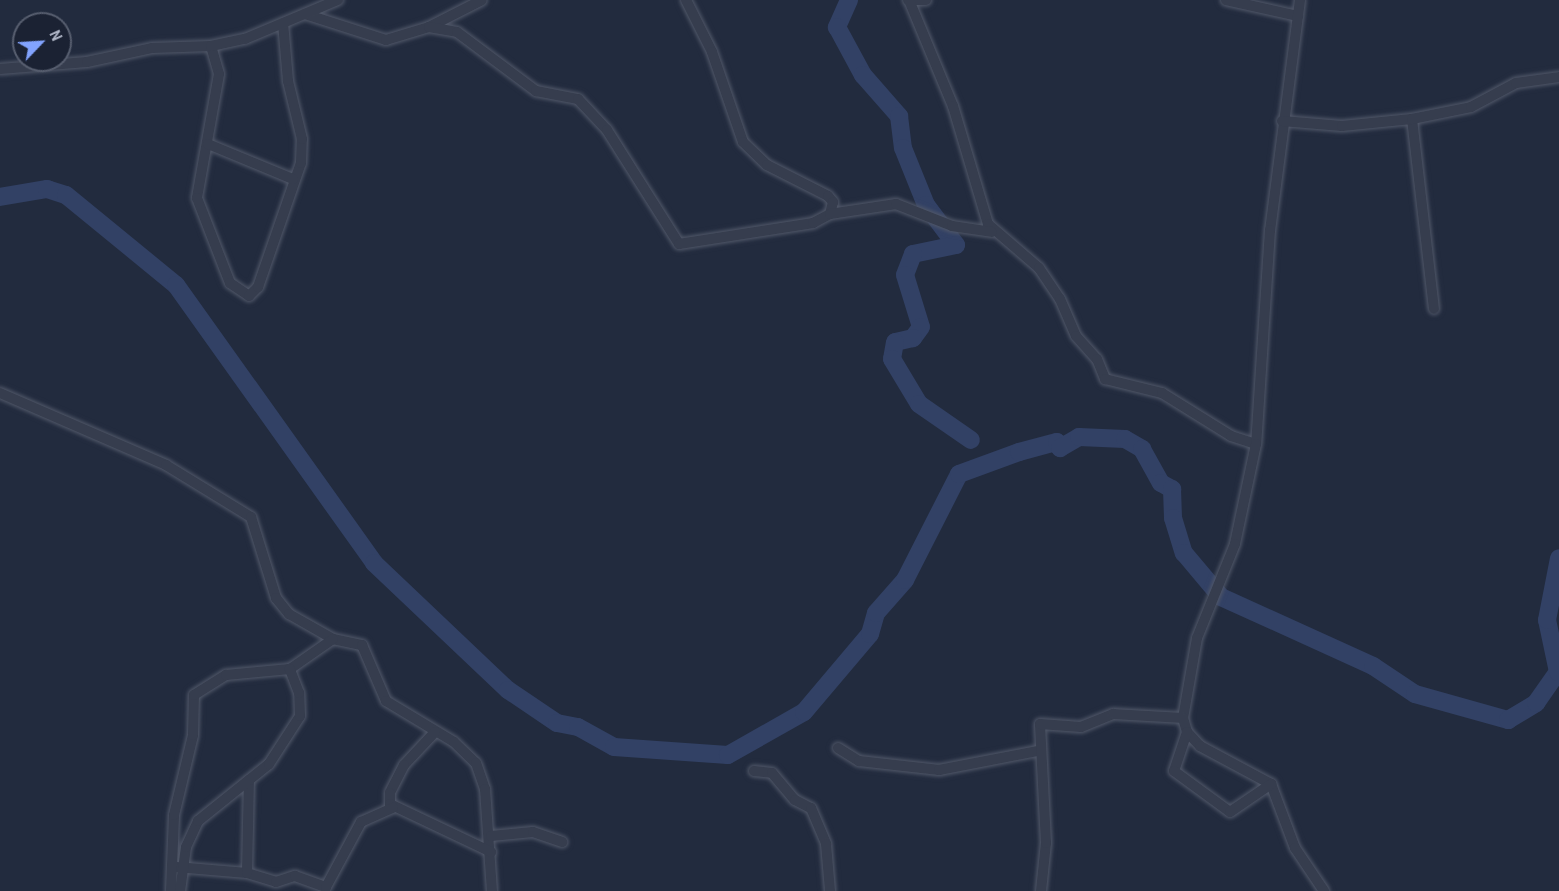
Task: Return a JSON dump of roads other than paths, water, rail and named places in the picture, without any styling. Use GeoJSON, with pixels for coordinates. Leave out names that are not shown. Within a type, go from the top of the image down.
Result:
{"type":"FeatureCollection","features":[{"type":"Feature","properties":{"kind":"street"},"geometry":{"type":"LineString","coordinates":[[0,69],[87,62],[152,48],[212,46],[284,23],[338,0]]}},
{"type":"Feature","properties":{"kind":"street"},"geometry":{"type":"LineString","coordinates":[[305,14],[386,40],[429,27],[482,0]]}},
{"type":"Feature","properties":{"kind":"street"},"geometry":{"type":"LineString","coordinates":[[686,0],[712,52],[743,142],[767,165],[828,196],[833,202],[830,214]]}},
{"type":"Feature","properties":{"kind":"street"},"geometry":{"type":"LineString","coordinates":[[926,0],[909,0],[953,106],[992,232]]}},
{"type":"Feature","properties":{"kind":"street"},"geometry":{"type":"LineString","coordinates":[[1226,0],[1298,16]]}},
{"type":"Feature","properties":{"kind":"street"},"geometry":{"type":"LineString","coordinates":[[1300,0],[1282,121],[1256,444],[1235,544],[1197,638],[1183,718],[1187,732],[1200,746],[1271,784],[1295,848],[1324,891]]}},
{"type":"Feature","properties":{"kind":"street"},"geometry":{"type":"LineString","coordinates":[[212,46],[219,74],[208,144],[197,188],[199,210],[230,283],[243,295],[258,287],[293,179],[302,139],[288,81],[284,23]]}},
{"type":"Feature","properties":{"kind":"street"},"geometry":{"type":"LineString","coordinates":[[429,27],[457,32],[536,91],[578,99],[607,129],[679,244],[813,223],[830,214],[896,204],[942,223],[992,232],[1022,250],[1039,268],[1060,299],[1076,336],[1098,359],[1105,379],[1162,393],[1231,436],[1256,444]]}},
{"type":"Feature","properties":{"kind":"street"},"geometry":{"type":"LineString","coordinates":[[1282,121],[1342,126],[1412,119],[1471,106],[1516,83],[1559,77]]}},
{"type":"Feature","properties":{"kind":"street"},"geometry":{"type":"LineString","coordinates":[[1412,119],[1434,309]]}},
{"type":"Feature","properties":{"kind":"street"},"geometry":{"type":"LineString","coordinates":[[208,144],[293,179]]}},
{"type":"Feature","properties":{"kind":"street"},"geometry":{"type":"LineString","coordinates":[[0,393],[99,432],[235,503],[259,531],[276,598],[289,614],[333,639],[362,645],[386,701],[466,752],[482,774],[491,836],[492,891]]}},
{"type":"Feature","properties":{"kind":"street"},"geometry":{"type":"LineString","coordinates":[[180,891],[177,867],[176,795],[193,735],[195,695],[226,675],[290,669],[333,639]]}},
{"type":"Feature","properties":{"kind":"street"},"geometry":{"type":"LineString","coordinates":[[171,891],[177,867],[198,821],[269,764],[302,710],[290,669]]}},
{"type":"Feature","properties":{"kind":"street"},"geometry":{"type":"LineString","coordinates":[[1041,891],[1046,843],[1038,751],[1040,724],[1081,727],[1113,714],[1183,718]]}},
{"type":"Feature","properties":{"kind":"street"},"geometry":{"type":"LineString","coordinates":[[435,732],[404,765],[388,798],[393,808],[491,852]]}},
{"type":"Feature","properties":{"kind":"street"},"geometry":{"type":"LineString","coordinates":[[1187,732],[1174,771],[1230,812],[1271,784]]}},
{"type":"Feature","properties":{"kind":"street"},"geometry":{"type":"LineString","coordinates":[[838,748],[859,761],[939,770],[1038,751]]}},
{"type":"Feature","properties":{"kind":"street"},"geometry":{"type":"LineString","coordinates":[[754,771],[772,773],[795,800],[811,808],[826,844],[830,891]]}},
{"type":"Feature","properties":{"kind":"street"},"geometry":{"type":"LineString","coordinates":[[247,873],[249,780]]}},
{"type":"Feature","properties":{"kind":"street"},"geometry":{"type":"LineString","coordinates":[[177,867],[247,873],[276,882],[295,876],[326,887],[361,822],[393,808]]}},
{"type":"Feature","properties":{"kind":"street"},"geometry":{"type":"LineString","coordinates":[[491,836],[533,832],[562,842]]}},
{"type":"Feature","properties":{"kind":"waterway"},"geometry":{"type":"LineString","coordinates":[[849,0],[837,27],[863,75],[899,116],[903,148],[926,205],[956,245],[913,254],[905,275],[921,327],[913,338],[895,342],[892,359],[919,404],[971,440]]}},
{"type":"Feature","properties":{"kind":"waterway"},"geometry":{"type":"LineString","coordinates":[[0,197],[47,189],[66,195],[176,285],[374,563],[508,690],[557,723],[578,727],[614,747],[728,755],[804,712],[870,634],[876,613],[905,580],[959,474],[1019,452],[1057,442],[1060,448],[1079,437],[1125,439],[1142,449],[1161,483],[1172,489],[1173,518],[1184,553],[1221,597],[1373,666],[1415,694],[1508,720],[1536,703],[1558,672],[1547,620],[1559,558]]}}]}
